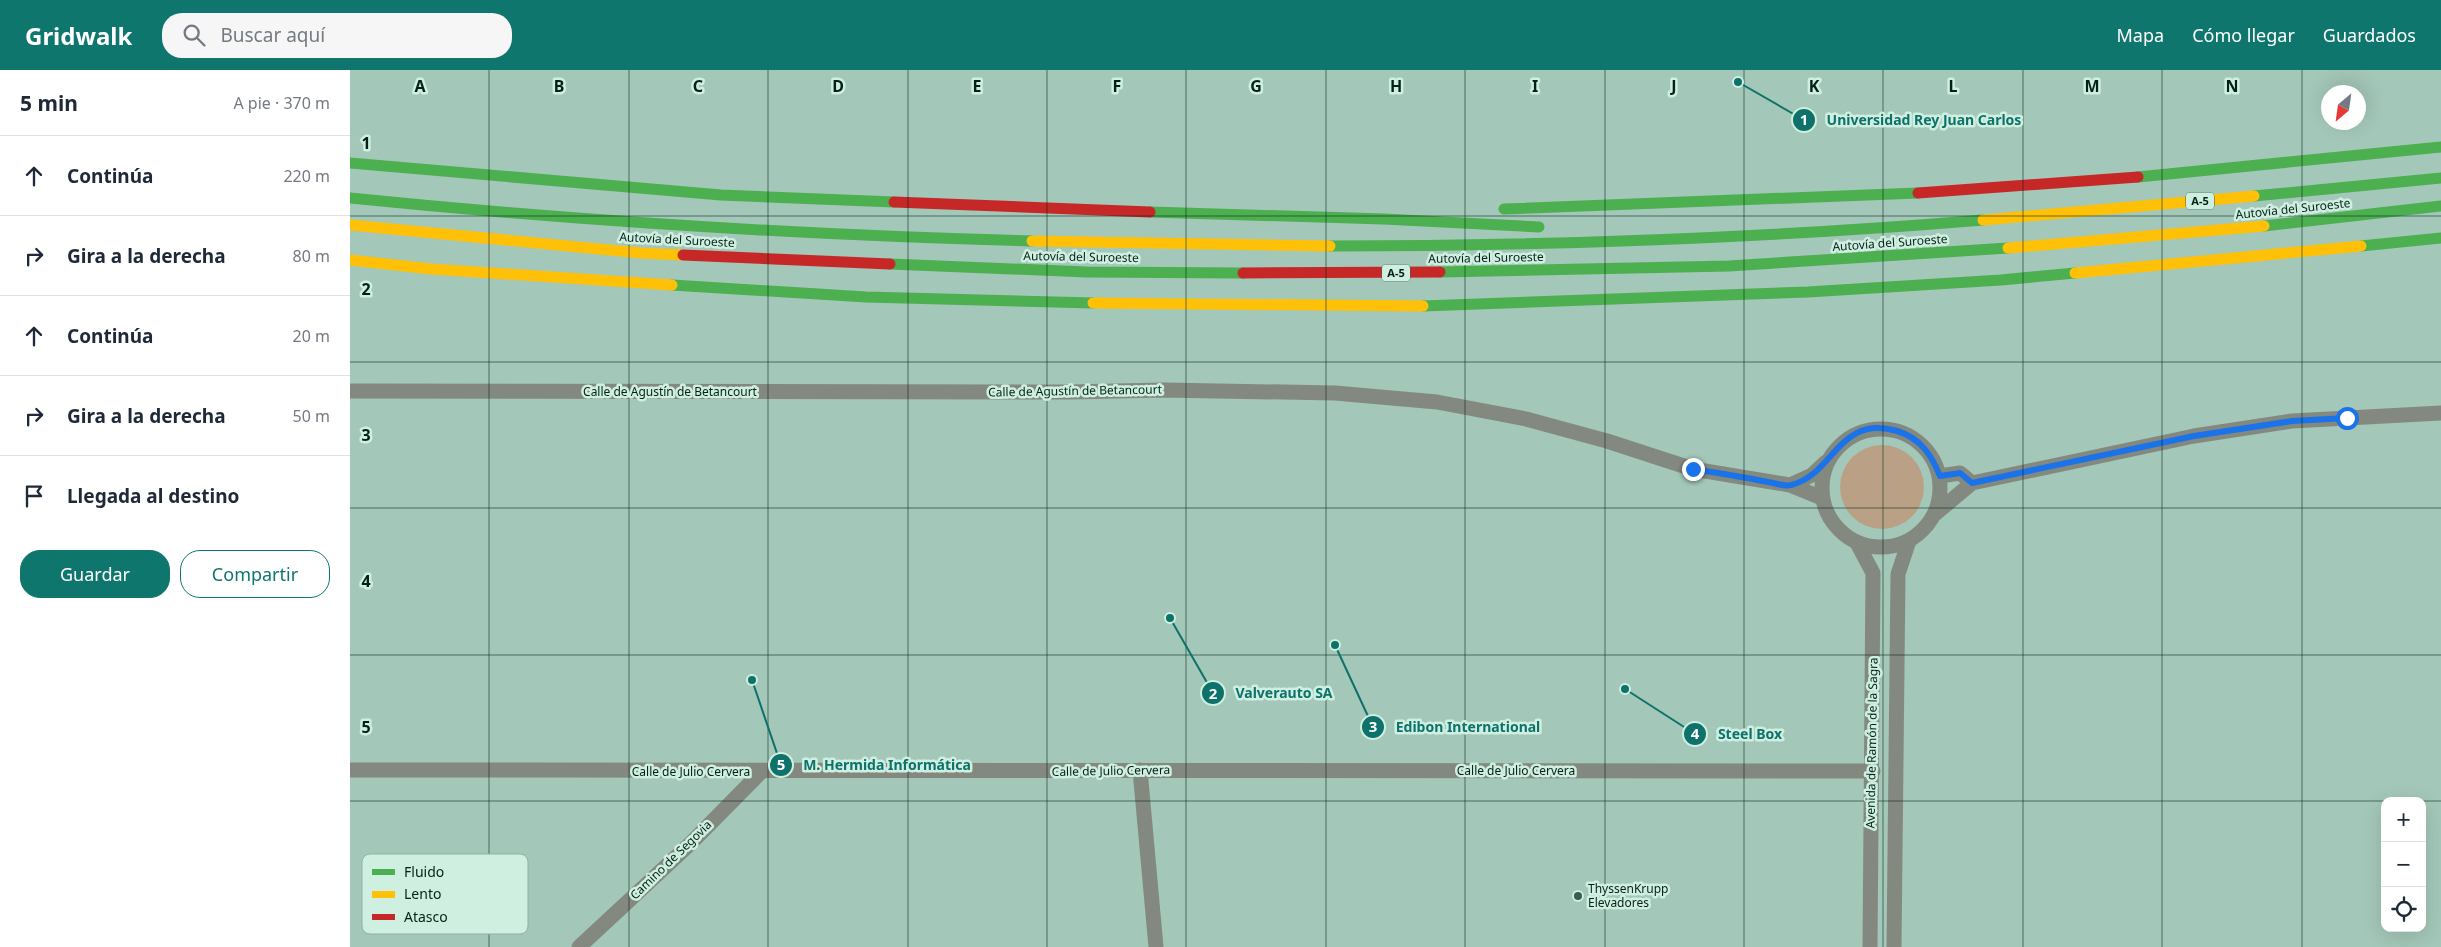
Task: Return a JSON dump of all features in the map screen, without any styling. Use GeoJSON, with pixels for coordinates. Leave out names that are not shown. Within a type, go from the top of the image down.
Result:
{"type":"FeatureCollection","features":[{"type":"Feature","properties":{"kind":"highway"},"geometry":{"type":"LineString","coordinates":[[1489,209],[1914,193],[2151,176],[2441,147]]}},
{"type":"Feature","properties":{"kind":"highway"},"geometry":{"type":"LineString","coordinates":[[350,163],[721,195],[1243,215],[1384,218],[1552,228]]}},
{"type":"Feature","properties":{"kind":"highway","name":"Autovía del Suroeste"},"geometry":{"type":"LineString","coordinates":[[350,198],[475,210],[713,228],[879,237],[1305,248],[1551,244],[1744,237],[1940,225],[2441,178]]}},
{"type":"Feature","properties":{"kind":"highway","name":"Autovía del Suroeste"},"geometry":{"type":"LineString","coordinates":[[350,225],[641,253],[1087,272],[1339,274],[1728,266],[2002,250],[2298,223],[2441,206]]}},
{"type":"Feature","properties":{"kind":"highway"},"geometry":{"type":"LineString","coordinates":[[1243,215],[1346,209],[1422,209]]}},
{"type":"Feature","properties":{"kind":"highway"},"geometry":{"type":"LineString","coordinates":[[1591,230],[1736,227],[1893,219],[1940,225]]}},
{"type":"Feature","properties":{"kind":"highway"},"geometry":{"type":"LineString","coordinates":[[350,260],[431,269],[866,297],[1096,303],[1454,306],[1808,292],[2001,280],[2441,238]]}},
{"type":"Feature","properties":{"kind":"highway"},"geometry":{"type":"LineString","coordinates":[[531,254],[641,253]]}},
{"type":"Feature","properties":{"kind":"highway"},"geometry":{"type":"LineString","coordinates":[[350,254],[407,254]]}},
{"type":"Feature","properties":{"kind":"highway"},"geometry":{"type":"LineString","coordinates":[[350,269],[431,269]]}},
{"type":"Feature","properties":{"kind":"street","name":"Calle de Agustín de Betancourt"},"geometry":{"type":"LineString","coordinates":[[350,391],[1069,392],[1164,390],[1335,393],[1436,402],[1526,419],[1607,441],[1693,469],[1790,486],[1822,498]]}},
{"type":"Feature","properties":{"kind":"street"},"geometry":{"type":"LineString","coordinates":[[1827,461],[1821,479],[1822,498],[1828,517],[1841,532],[1857,543],[1883,548],[1909,541],[1924,529],[1935,514],[1972,483],[2194,436],[2292,421],[2441,412]]}},
{"type":"Feature","properties":{"kind":"street"},"geometry":{"type":"LineString","coordinates":[[1790,486],[1812,475],[1827,461],[1838,446],[1852,435],[1870,429],[1888,428],[1906,434],[1922,444],[1933,459],[1940,476],[1940,495],[1935,514]]}},
{"type":"Feature","properties":{"kind":"street"},"geometry":{"type":"LineString","coordinates":[[1940,476],[1960,473],[1972,483]]}},
{"type":"Feature","properties":{"kind":"street","name":"Avenida de Ramón de la Sagra"},"geometry":{"type":"LineString","coordinates":[[1894,947],[1898,574],[1909,541]]}},
{"type":"Feature","properties":{"kind":"street","name":"Avenida de Ramón de la Sagra"},"geometry":{"type":"LineString","coordinates":[[1857,543],[1874,573],[1870,947]]}},
{"type":"Feature","properties":{"kind":"street","name":"Calle de Julio Cervera"},"geometry":{"type":"LineString","coordinates":[[350,770],[1872,772]]}},
{"type":"Feature","properties":{"kind":"street"},"geometry":{"type":"LineString","coordinates":[[1140,770],[1156,947]]}},
{"type":"Feature","properties":{"kind":"street","name":"Camino de Segovia"},"geometry":{"type":"LineString","coordinates":[[579,947],[691,843],[762,772]]}},
{"type":"Feature","properties":{"kind":"shaded area"},"geometry":{"type":"Polygon","coordinates":[[[1882,445],[1898,448],[1912,457],[1921,471],[1924,487],[1921,503],[1912,517],[1898,526],[1882,529],[1866,526],[1852,517],[1843,503],[1840,487],[1843,471],[1852,457],[1866,448],[1882,445]]]}},
{"type":"Feature","properties":{"kind":"traffic: fast"},"geometry":{"type":"LineString","coordinates":[[2138,177],[2441,147]]}},
{"type":"Feature","properties":{"kind":"traffic: fast"},"geometry":{"type":"LineString","coordinates":[[350,163],[721,195],[894,202]]}},
{"type":"Feature","properties":{"kind":"traffic: fast"},"geometry":{"type":"LineString","coordinates":[[2254,196],[2441,178]]}},
{"type":"Feature","properties":{"kind":"traffic: fast"},"geometry":{"type":"LineString","coordinates":[[1504,209],[1918,193]]}},
{"type":"Feature","properties":{"kind":"traffic: fast"},"geometry":{"type":"LineString","coordinates":[[350,198],[520,214],[691,226],[861,235],[1032,241]]}},
{"type":"Feature","properties":{"kind":"traffic: fast"},"geometry":{"type":"LineString","coordinates":[[2264,226],[2441,206]]}},
{"type":"Feature","properties":{"kind":"traffic: fast"},"geometry":{"type":"LineString","coordinates":[[1150,212],[1384,219],[1539,227]]}},
{"type":"Feature","properties":{"kind":"traffic: fast"},"geometry":{"type":"LineString","coordinates":[[1330,246],[1412,246],[1657,240],[1820,232],[1983,220]]}},
{"type":"Feature","properties":{"kind":"traffic: fast"},"geometry":{"type":"LineString","coordinates":[[2361,246],[2441,238]]}},
{"type":"Feature","properties":{"kind":"traffic: fast"},"geometry":{"type":"LineString","coordinates":[[1440,272],[1729,266],[2008,248]]}},
{"type":"Feature","properties":{"kind":"traffic: fast"},"geometry":{"type":"LineString","coordinates":[[890,264],[1087,272],[1243,273]]}},
{"type":"Feature","properties":{"kind":"traffic: fast"},"geometry":{"type":"LineString","coordinates":[[1423,306],[1808,292],[2001,280],[2075,273]]}},
{"type":"Feature","properties":{"kind":"traffic: fast"},"geometry":{"type":"LineString","coordinates":[[672,285],[866,297],[1093,303]]}},
{"type":"Feature","properties":{"kind":"traffic: slow"},"geometry":{"type":"LineString","coordinates":[[1983,220],[2254,196]]}},
{"type":"Feature","properties":{"kind":"traffic: slow"},"geometry":{"type":"LineString","coordinates":[[350,225],[641,253],[683,255]]}},
{"type":"Feature","properties":{"kind":"traffic: slow"},"geometry":{"type":"LineString","coordinates":[[2008,248],[2264,226]]}},
{"type":"Feature","properties":{"kind":"traffic: slow"},"geometry":{"type":"LineString","coordinates":[[1032,241],[1330,246]]}},
{"type":"Feature","properties":{"kind":"traffic: slow"},"geometry":{"type":"LineString","coordinates":[[2075,273],[2361,246]]}},
{"type":"Feature","properties":{"kind":"traffic: slow"},"geometry":{"type":"LineString","coordinates":[[350,260],[431,269],[672,285]]}},
{"type":"Feature","properties":{"kind":"traffic: slow"},"geometry":{"type":"LineString","coordinates":[[1093,303],[1423,306]]}},
{"type":"Feature","properties":{"kind":"traffic: jam"},"geometry":{"type":"LineString","coordinates":[[1918,193],[2138,177]]}},
{"type":"Feature","properties":{"kind":"traffic: jam"},"geometry":{"type":"LineString","coordinates":[[894,202],[1150,212]]}},
{"type":"Feature","properties":{"kind":"traffic: jam"},"geometry":{"type":"LineString","coordinates":[[683,255],[890,264]]}},
{"type":"Feature","properties":{"kind":"traffic: jam"},"geometry":{"type":"LineString","coordinates":[[1243,273],[1440,272]]}},
{"type":"Feature","properties":{"kind":"place","name":"Universidad Rey Juan Carlos"},"geometry":{"type":"Point","coordinates":[1738,82]}},
{"type":"Feature","properties":{"kind":"place","name":"Valverauto SA"},"geometry":{"type":"Point","coordinates":[1170,618]}},
{"type":"Feature","properties":{"kind":"place","name":"Edibon International"},"geometry":{"type":"Point","coordinates":[1335,645]}},
{"type":"Feature","properties":{"kind":"place","name":"M. Hermida Informática"},"geometry":{"type":"Point","coordinates":[752,680]}},
{"type":"Feature","properties":{"kind":"place","name":"Steel Box"},"geometry":{"type":"Point","coordinates":[1625,689]}},
{"type":"Feature","properties":{"kind":"place","name":"ThyssenKrupp Elevadores"},"geometry":{"type":"Point","coordinates":[1578,896]}},
{"type":"Feature","properties":{"kind":"route"},"geometry":{"type":"LineString","coordinates":[[1693,469],[1790,486],[1812,475],[1827,461],[1838,446],[1852,435],[1870,429],[1888,428],[1906,434],[1922,444],[1933,459],[1940,476],[1960,473],[1972,483],[2140,449],[2194,436],[2292,421],[2347,418]]}}]}
